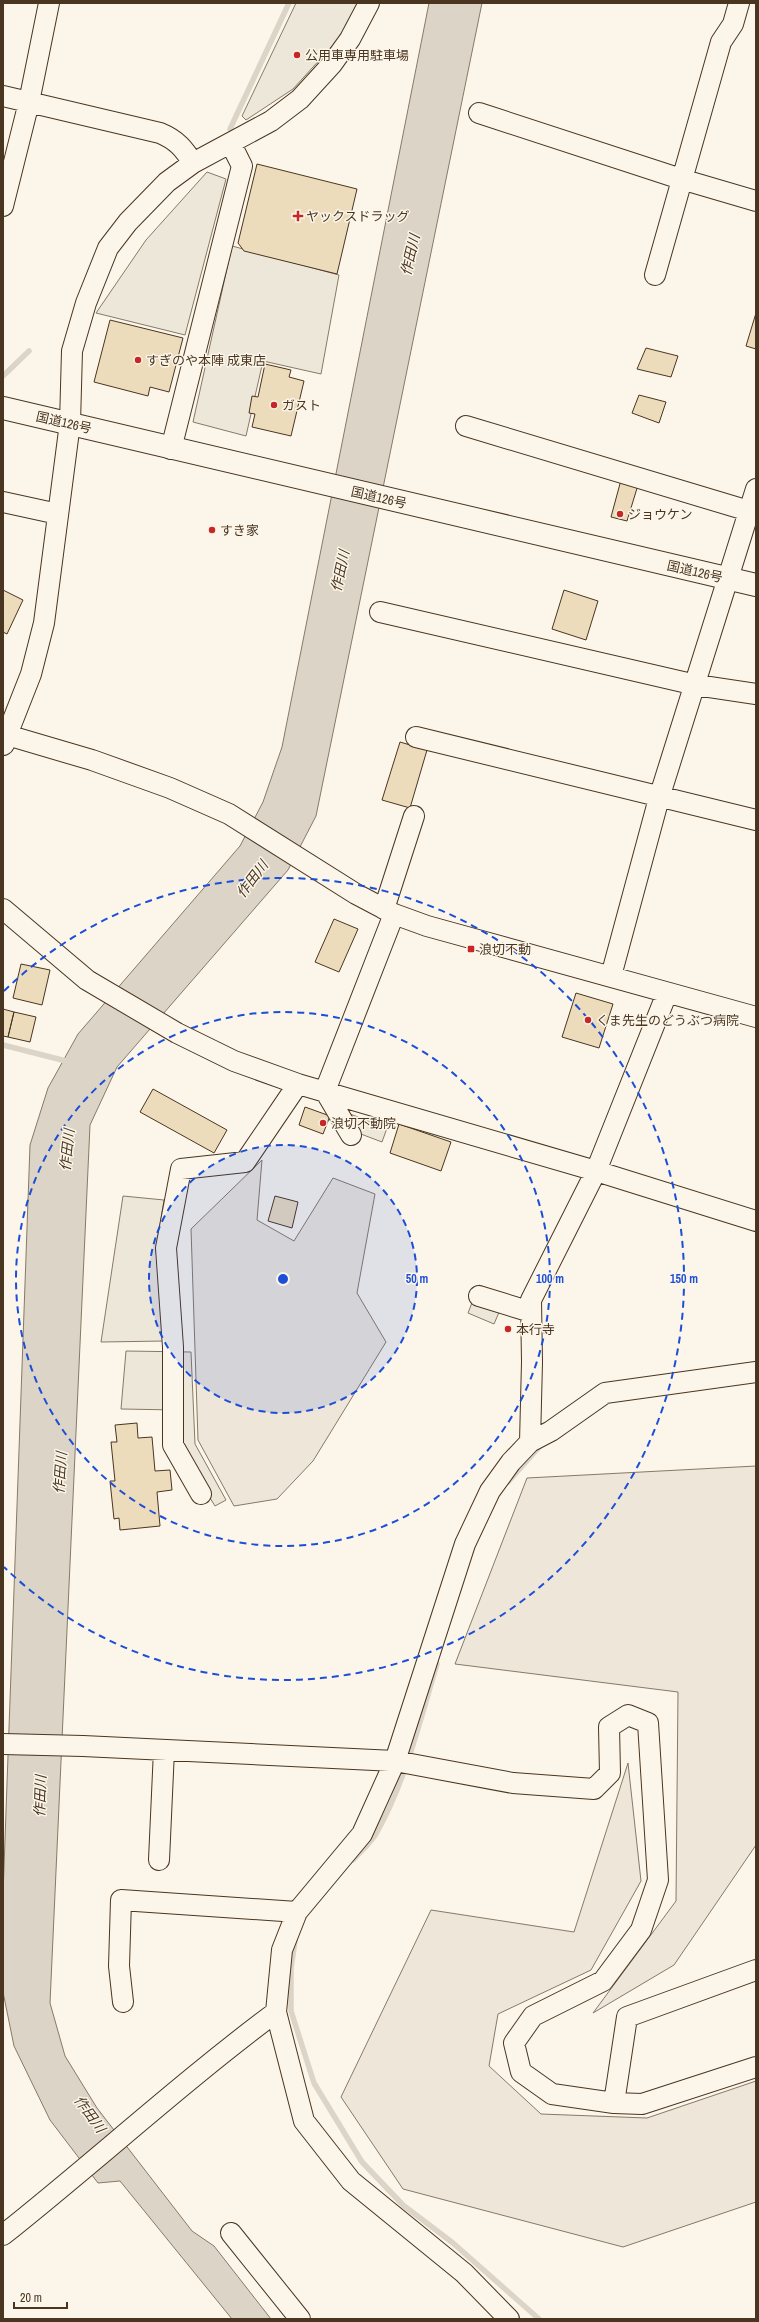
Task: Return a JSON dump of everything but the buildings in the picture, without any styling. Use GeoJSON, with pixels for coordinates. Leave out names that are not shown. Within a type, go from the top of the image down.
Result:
{"type":"FeatureCollection","features":[{"type":"Feature","properties":{"kind":"highway","name":"国道126号"},"geometry":{"type":"LineString","coordinates":[[3,408],[756,585]]}},
{"type":"Feature","properties":{"kind":"street"},"geometry":{"type":"LineString","coordinates":[[3,206],[29,102],[49,3]]}},
{"type":"Feature","properties":{"kind":"street"},"geometry":{"type":"LineString","coordinates":[[369,3],[350,39],[332,64],[300,99],[271,121],[231,144],[193,163],[167,182],[128,222],[106,254],[86,303],[72,351],[70,423],[44,623],[31,674],[4,738],[92,760],[170,788],[230,814],[316,869],[389,911],[427,926],[756,1017]]}},
{"type":"Feature","properties":{"kind":"street"},"geometry":{"type":"LineString","coordinates":[[655,275],[680,179],[721,42],[733,24],[739,3]]}},
{"type":"Feature","properties":{"kind":"street"},"geometry":{"type":"LineString","coordinates":[[3,96],[160,133],[173,138],[182,146],[193,163]]}},
{"type":"Feature","properties":{"kind":"street"},"geometry":{"type":"LineString","coordinates":[[480,113],[680,179],[756,201]]}},
{"type":"Feature","properties":{"kind":"street"},"geometry":{"type":"LineString","coordinates":[[171,448],[242,166],[231,144]]}},
{"type":"Feature","properties":{"kind":"street"},"geometry":{"type":"LineString","coordinates":[[466,426],[749,511]]}},
{"type":"Feature","properties":{"kind":"street"},"geometry":{"type":"LineString","coordinates":[[611,976],[659,798],[696,685],[727,579],[756,488]]}},
{"type":"Feature","properties":{"kind":"street"},"geometry":{"type":"LineString","coordinates":[[3,502],[58,514]]}},
{"type":"Feature","properties":{"kind":"street"},"geometry":{"type":"LineString","coordinates":[[380,612],[696,685],[756,694]]}},
{"type":"Feature","properties":{"kind":"street"},"geometry":{"type":"LineString","coordinates":[[416,737],[659,798],[756,820]]}},
{"type":"Feature","properties":{"kind":"street"},"geometry":{"type":"LineString","coordinates":[[325,1091],[389,911],[414,816]]}},
{"type":"Feature","properties":{"kind":"street"},"geometry":{"type":"LineString","coordinates":[[3,909],[87,980],[177,1033],[234,1061],[298,1084],[596,1171],[756,1221]]}},
{"type":"Feature","properties":{"kind":"street"},"geometry":{"type":"LineString","coordinates":[[530,1442],[532,1362],[531,1300],[596,1171],[667,992]]}},
{"type":"Feature","properties":{"kind":"street"},"geometry":{"type":"LineString","coordinates":[[201,1494],[173,1445],[173,1347],[166,1248],[181,1169],[245,1162],[298,1084]]}},
{"type":"Feature","properties":{"kind":"street"},"geometry":{"type":"LineString","coordinates":[[325,1091],[351,1135]]}},
{"type":"Feature","properties":{"kind":"street"},"geometry":{"type":"LineString","coordinates":[[479,1296],[531,1312]]}},
{"type":"Feature","properties":{"kind":"street"},"geometry":{"type":"LineString","coordinates":[[509,2319],[464,2274],[351,2181],[304,2121],[276,2012],[282,1950],[297,1912],[362,1834],[403,1763],[465,1544],[490,1491],[511,1462],[530,1442],[551,1431],[605,1393],[756,1372]]}},
{"type":"Feature","properties":{"kind":"street"},"geometry":{"type":"LineString","coordinates":[[3,1744],[83,1746],[403,1763],[513,1784],[594,1789],[610,1773],[609,1727],[628,1715],[648,1723],[658,1880],[641,1930],[603,1981],[533,2016],[514,2043],[521,2072],[552,2094],[614,2103],[642,2104],[756,2067],[756,2063]]}},
{"type":"Feature","properties":{"kind":"street"},"geometry":{"type":"LineString","coordinates":[[159,1860],[164,1750]]}},
{"type":"Feature","properties":{"kind":"street"},"geometry":{"type":"LineString","coordinates":[[123,2002],[118,1966],[121,1900],[297,1912]]}},
{"type":"Feature","properties":{"kind":"street"},"geometry":{"type":"LineString","coordinates":[[614,2103],[627,2017],[756,1970]]}},
{"type":"Feature","properties":{"kind":"street"},"geometry":{"type":"LineString","coordinates":[[3,2235],[221,2053],[276,2012]]}},
{"type":"Feature","properties":{"kind":"street"},"geometry":{"type":"LineString","coordinates":[[231,2232],[300,2319]]}},
{"type":"Feature","properties":{"kind":"shaded area","name":"公用車専用駐車場"},"geometry":{"type":"Polygon","coordinates":[[[296,3],[360,3],[354,22],[293,89],[246,120],[242,116],[296,3]]]}},
{"type":"Feature","properties":{"kind":"shaded area"},"geometry":{"type":"Polygon","coordinates":[[[207,172],[226,179],[185,335],[96,313],[146,240],[207,172]]]}},
{"type":"Feature","properties":{"kind":"shaded area"},"geometry":{"type":"Polygon","coordinates":[[[232,246],[339,275],[321,374],[263,361],[246,436],[193,422],[232,246]]]}},
{"type":"Feature","properties":{"kind":"shaded area"},"geometry":{"type":"Polygon","coordinates":[[[350,1114],[387,1128],[382,1142],[345,1128],[350,1114]]]}},
{"type":"Feature","properties":{"kind":"shaded area"},"geometry":{"type":"Polygon","coordinates":[[[262,1160],[257,1220],[294,1241],[333,1178],[375,1194],[357,1293],[386,1342],[313,1461],[277,1499],[234,1506],[198,1440],[191,1229],[262,1160]]]}},
{"type":"Feature","properties":{"kind":"shaded area"},"geometry":{"type":"Polygon","coordinates":[[[123,1196],[164,1200],[156,1250],[165,1341],[101,1342],[123,1196]]]}},
{"type":"Feature","properties":{"kind":"shaded area"},"geometry":{"type":"Polygon","coordinates":[[[479,1285],[506,1296],[494,1324],[468,1313],[479,1285]]]}},
{"type":"Feature","properties":{"kind":"shaded area"},"geometry":{"type":"Polygon","coordinates":[[[126,1351],[191,1352],[195,1444],[226,1500],[215,1506],[178,1446],[177,1410],[121,1409],[126,1351]]]}},
{"type":"Feature","properties":{"kind":"shaded area"},"geometry":{"type":"Polygon","coordinates":[[[756,1466],[756,1845],[674,1965],[593,2013],[676,1901],[678,1692],[455,1664],[527,1478],[756,1466]]]}},
{"type":"Feature","properties":{"kind":"shaded area"},"geometry":{"type":"Polygon","coordinates":[[[628,1763],[641,1881],[591,1970],[498,2014],[489,2066],[541,2114],[647,2118],[756,2081],[756,2202],[623,2247],[403,2189],[341,2097],[431,1910],[574,1932],[628,1763]]]}},
{"type":"Feature","properties":{"kind":"water","name":"作田川"},"geometry":{"type":"Polygon","coordinates":[[[429,3],[482,3],[316,816],[288,870],[117,1067],[90,1125],[50,2003],[65,2056],[97,2108],[192,2231],[214,2246],[271,2319],[232,2319],[120,2181],[98,2183],[50,2120],[14,2046],[3,1992],[3,1895],[30,1145],[48,1088],[78,1034],[240,846],[263,802],[282,747],[429,3]]]}},
{"type":"Feature","properties":{"kind":"waterway"},"geometry":{"type":"LineString","coordinates":[[230,129],[289,3]]}},
{"type":"Feature","properties":{"kind":"waterway"},"geometry":{"type":"LineString","coordinates":[[3,376],[29,351]]}},
{"type":"Feature","properties":{"kind":"waterway"},"geometry":{"type":"LineString","coordinates":[[3,1045],[70,1062]]}},
{"type":"Feature","properties":{"kind":"waterway"},"geometry":{"type":"LineString","coordinates":[[508,1482],[542,1444]]}},
{"type":"Feature","properties":{"kind":"waterway"},"geometry":{"type":"LineString","coordinates":[[353,1860],[375,1836],[396,1792],[412,1750],[437,1664]]}},
{"type":"Feature","properties":{"kind":"waterway"},"geometry":{"type":"LineString","coordinates":[[295,1941],[291,1968],[291,2011],[314,2083],[362,2162],[403,2205],[453,2243],[539,2319]]}},
{"type":"Feature","properties":{"kind":"place","name":"公用車専用駐車場"},"geometry":{"type":"Point","coordinates":[297,55]}},
{"type":"Feature","properties":{"kind":"place","name":"ヤックスドラッグ"},"geometry":{"type":"Point","coordinates":[298,216]}},
{"type":"Feature","properties":{"kind":"place","name":"すぎのや本陣 成東店"},"geometry":{"type":"Point","coordinates":[138,360]}},
{"type":"Feature","properties":{"kind":"place","name":"ガスト"},"geometry":{"type":"Point","coordinates":[274,405]}},
{"type":"Feature","properties":{"kind":"place","name":"ジョウケン"},"geometry":{"type":"Point","coordinates":[620,514]}},
{"type":"Feature","properties":{"kind":"place","name":"すき家"},"geometry":{"type":"Point","coordinates":[212,530]}},
{"type":"Feature","properties":{"kind":"place","name":"浪切不動"},"geometry":{"type":"Point","coordinates":[471,949]}},
{"type":"Feature","properties":{"kind":"place","name":"くま先生のどうぶつ病院"},"geometry":{"type":"Point","coordinates":[588,1020]}},
{"type":"Feature","properties":{"kind":"place","name":"浪切不動院"},"geometry":{"type":"Point","coordinates":[323,1123]}},
{"type":"Feature","properties":{"kind":"place","name":"本行寺"},"geometry":{"type":"Point","coordinates":[508,1329]}}]}
